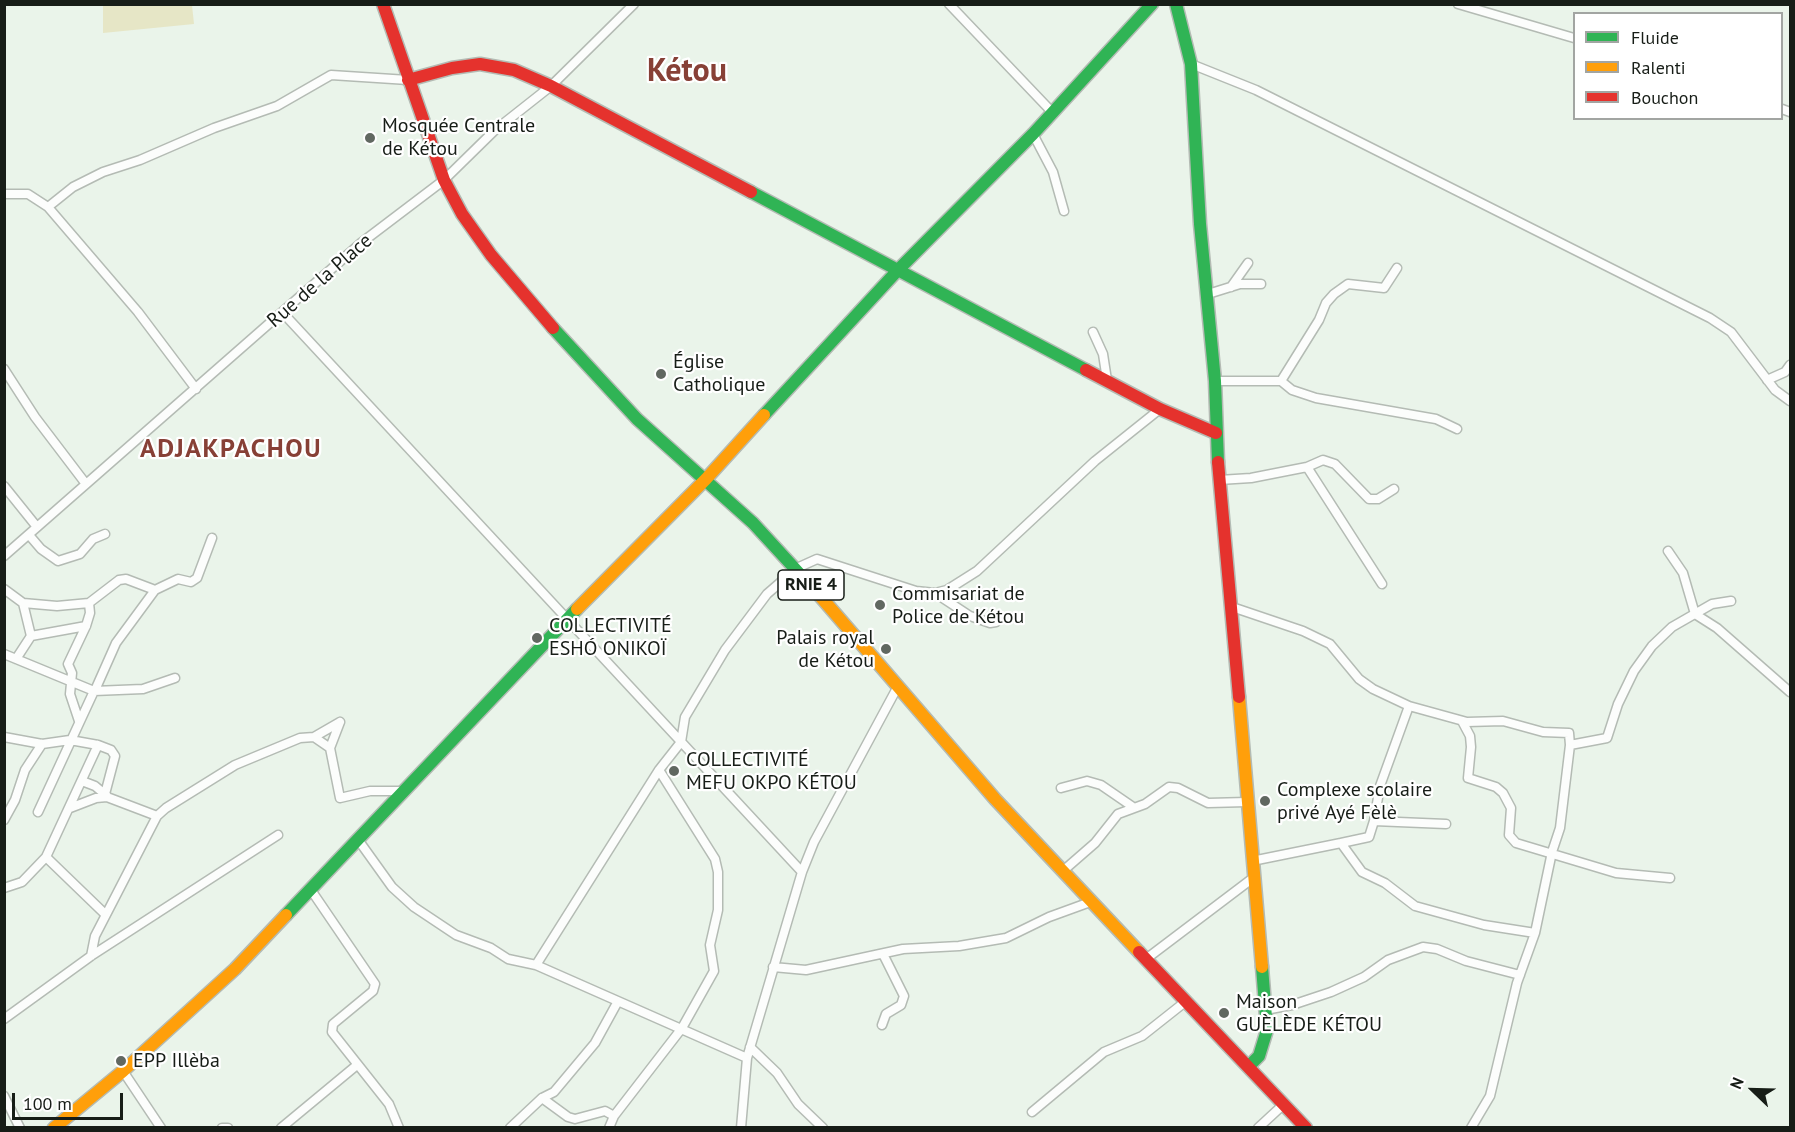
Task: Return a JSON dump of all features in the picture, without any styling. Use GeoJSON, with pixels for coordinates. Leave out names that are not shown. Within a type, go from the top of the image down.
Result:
{"type":"FeatureCollection","features":[{"type":"Feature","properties":{"kind":"street","name":"RNIE 4"},"geometry":{"type":"LineString","coordinates":[[383,4],[444,180],[462,214],[491,255],[533,306],[637,419],[706,479],[797,568],[897,688],[995,799],[1306,1128]]}},
{"type":"Feature","properties":{"kind":"street","name":"Rue de la Place"},"geometry":{"type":"LineString","coordinates":[[4,556],[283,314],[361,243],[444,180],[495,131],[551,86],[634,4]]}},
{"type":"Feature","properties":{"kind":"street"},"geometry":{"type":"LineString","coordinates":[[949,4],[1052,112]]}},
{"type":"Feature","properties":{"kind":"street"},"geometry":{"type":"LineString","coordinates":[[54,1128],[123,1071],[235,969],[359,841],[566,620],[706,479],[898,270],[1033,134],[1152,4]]}},
{"type":"Feature","properties":{"kind":"street"},"geometry":{"type":"LineString","coordinates":[[1176,4],[1191,64],[1200,224],[1215,381],[1219,480],[1232,607],[1251,861],[1267,1030],[1259,1056],[1249,1066]]}},
{"type":"Feature","properties":{"kind":"street"},"geometry":{"type":"LineString","coordinates":[[1458,4],[1573,38]]}},
{"type":"Feature","properties":{"kind":"street"},"geometry":{"type":"LineString","coordinates":[[48,207],[73,187],[103,172],[140,160],[223,124],[277,106],[332,75],[408,80],[452,68],[497,64],[551,86],[1160,409],[1216,433]]}},
{"type":"Feature","properties":{"kind":"street"},"geometry":{"type":"LineString","coordinates":[[1191,64],[1256,90],[1404,162],[1555,242],[1710,318],[1731,332],[1767,380],[1791,401]]}},
{"type":"Feature","properties":{"kind":"street"},"geometry":{"type":"LineString","coordinates":[[1033,134],[1053,172],[1064,211]]}},
{"type":"Feature","properties":{"kind":"street"},"geometry":{"type":"LineString","coordinates":[[4,194],[28,194],[48,207],[138,312],[196,389]]}},
{"type":"Feature","properties":{"kind":"street"},"geometry":{"type":"LineString","coordinates":[[1230,288],[1248,263]]}},
{"type":"Feature","properties":{"kind":"street"},"geometry":{"type":"LineString","coordinates":[[1281,381],[1320,320],[1326,303],[1334,294],[1348,285],[1384,288],[1397,268]]}},
{"type":"Feature","properties":{"kind":"street"},"geometry":{"type":"LineString","coordinates":[[1208,294],[1244,284],[1261,284]]}},
{"type":"Feature","properties":{"kind":"street"},"geometry":{"type":"LineString","coordinates":[[283,314],[802,872]]}},
{"type":"Feature","properties":{"kind":"street"},"geometry":{"type":"LineString","coordinates":[[1093,332],[1103,354],[1107,380]]}},
{"type":"Feature","properties":{"kind":"street"},"geometry":{"type":"LineString","coordinates":[[1767,380],[1785,372],[1791,365]]}},
{"type":"Feature","properties":{"kind":"street"},"geometry":{"type":"LineString","coordinates":[[4,369],[35,417],[86,484]]}},
{"type":"Feature","properties":{"kind":"street"},"geometry":{"type":"LineString","coordinates":[[1215,381],[1281,381],[1292,390],[1316,398],[1436,419],[1457,429]]}},
{"type":"Feature","properties":{"kind":"street"},"geometry":{"type":"LineString","coordinates":[[935,593],[947,590],[977,571],[1095,461],[1160,409]]}},
{"type":"Feature","properties":{"kind":"street"},"geometry":{"type":"LineString","coordinates":[[1219,480],[1251,478],[1307,467],[1323,460],[1335,464],[1369,499],[1378,499],[1394,489]]}},
{"type":"Feature","properties":{"kind":"street"},"geometry":{"type":"LineString","coordinates":[[1307,467],[1382,584]]}},
{"type":"Feature","properties":{"kind":"street"},"geometry":{"type":"LineString","coordinates":[[4,486],[37,527]]}},
{"type":"Feature","properties":{"kind":"street"},"geometry":{"type":"LineString","coordinates":[[29,535],[41,549],[58,561],[80,554],[93,539],[105,534]]}},
{"type":"Feature","properties":{"kind":"street"},"geometry":{"type":"LineString","coordinates":[[38,812],[116,643],[155,590],[178,579],[194,580],[212,538]]}},
{"type":"Feature","properties":{"kind":"street"},"geometry":{"type":"LineString","coordinates":[[1668,551],[1683,573],[1695,614],[1717,628],[1791,692]]}},
{"type":"Feature","properties":{"kind":"street"},"geometry":{"type":"LineString","coordinates":[[669,730],[685,717],[740,627],[767,594],[797,568],[817,559],[834,562],[864,576],[935,593],[970,616],[990,623],[996,622]]}},
{"type":"Feature","properties":{"kind":"street"},"geometry":{"type":"LineString","coordinates":[[4,589],[22,603],[57,606],[89,603],[119,580],[126,579],[155,590]]}},
{"type":"Feature","properties":{"kind":"street"},"geometry":{"type":"LineString","coordinates":[[1570,745],[1608,738],[1618,704],[1640,663],[1672,627],[1712,604],[1731,601]]}},
{"type":"Feature","properties":{"kind":"street"},"geometry":{"type":"LineString","coordinates":[[22,603],[31,636]]}},
{"type":"Feature","properties":{"kind":"street"},"geometry":{"type":"LineString","coordinates":[[79,721],[70,694],[73,682],[68,664],[86,626],[90,613],[89,603]]}},
{"type":"Feature","properties":{"kind":"street"},"geometry":{"type":"LineString","coordinates":[[1232,607],[1303,631],[1330,644],[1359,679],[1373,689],[1409,706],[1462,721],[1503,722],[1543,732],[1569,733],[1570,745],[1564,776],[1566,784],[1563,813],[1552,852],[1535,933],[1520,975],[1490,1096],[1471,1128]]}},
{"type":"Feature","properties":{"kind":"street"},"geometry":{"type":"LineString","coordinates":[[16,659],[31,636],[86,626]]}},
{"type":"Feature","properties":{"kind":"street"},"geometry":{"type":"LineString","coordinates":[[4,654],[95,689],[143,689],[175,678]]}},
{"type":"Feature","properties":{"kind":"street"},"geometry":{"type":"LineString","coordinates":[[741,1128],[747,1058],[802,872],[814,842],[897,688]]}},
{"type":"Feature","properties":{"kind":"street"},"geometry":{"type":"LineString","coordinates":[[1251,861],[1369,837],[1380,786],[1409,706]]}},
{"type":"Feature","properties":{"kind":"street"},"geometry":{"type":"LineString","coordinates":[[536,965],[659,770],[681,742],[685,717]]}},
{"type":"Feature","properties":{"kind":"street"},"geometry":{"type":"LineString","coordinates":[[1462,721],[1470,736],[1468,778],[1496,787],[1503,793],[1511,808],[1509,835],[1512,840],[1616,873],[1670,878]]}},
{"type":"Feature","properties":{"kind":"street"},"geometry":{"type":"LineString","coordinates":[[91,956],[94,936],[157,816],[165,808],[235,765],[300,738],[314,737],[340,722],[330,748],[340,798],[370,791],[404,791]]}},
{"type":"Feature","properties":{"kind":"street"},"geometry":{"type":"LineString","coordinates":[[4,737],[42,744],[70,740],[111,750],[115,756],[106,795]]}},
{"type":"Feature","properties":{"kind":"street"},"geometry":{"type":"LineString","coordinates":[[314,737],[330,748]]}},
{"type":"Feature","properties":{"kind":"street"},"geometry":{"type":"LineString","coordinates":[[4,820],[15,800],[25,770],[42,744]]}},
{"type":"Feature","properties":{"kind":"street"},"geometry":{"type":"LineString","coordinates":[[4,888],[22,882],[46,857],[98,745]]}},
{"type":"Feature","properties":{"kind":"street"},"geometry":{"type":"LineString","coordinates":[[609,1128],[614,1116],[682,1029],[714,971],[710,945],[717,921],[718,872],[715,859],[659,770]]}},
{"type":"Feature","properties":{"kind":"street"},"geometry":{"type":"LineString","coordinates":[[82,781],[95,786],[106,795],[157,816]]}},
{"type":"Feature","properties":{"kind":"street"},"geometry":{"type":"LineString","coordinates":[[1061,788],[1087,781],[1101,784],[1134,807]]}},
{"type":"Feature","properties":{"kind":"street"},"geometry":{"type":"LineString","coordinates":[[1064,870],[1095,843],[1118,814],[1145,804],[1169,787],[1178,788],[1208,803],[1247,802]]}},
{"type":"Feature","properties":{"kind":"street"},"geometry":{"type":"LineString","coordinates":[[70,808],[106,795]]}},
{"type":"Feature","properties":{"kind":"street"},"geometry":{"type":"LineString","coordinates":[[1374,821],[1446,824]]}},
{"type":"Feature","properties":{"kind":"street"},"geometry":{"type":"LineString","coordinates":[[4,1019],[91,956],[278,835]]}},
{"type":"Feature","properties":{"kind":"street"},"geometry":{"type":"LineString","coordinates":[[359,841],[392,887],[434,921],[456,935],[491,948],[508,959],[536,965],[617,1003],[747,1058]]}},
{"type":"Feature","properties":{"kind":"street"},"geometry":{"type":"LineString","coordinates":[[1341,843],[1362,872],[1385,883],[1416,906],[1484,925],[1535,933]]}},
{"type":"Feature","properties":{"kind":"street"},"geometry":{"type":"LineString","coordinates":[[46,857],[105,914]]}},
{"type":"Feature","properties":{"kind":"street"},"geometry":{"type":"LineString","coordinates":[[1146,959],[1253,878]]}},
{"type":"Feature","properties":{"kind":"street"},"geometry":{"type":"LineString","coordinates":[[311,890],[375,984],[373,991],[332,1028],[357,1065],[389,1104],[399,1128]]}},
{"type":"Feature","properties":{"kind":"street"},"geometry":{"type":"LineString","coordinates":[[773,967],[806,970],[860,956],[1006,938],[1049,916],[1093,901]]}},
{"type":"Feature","properties":{"kind":"street"},"geometry":{"type":"LineString","coordinates":[[1265,1010],[1292,1005],[1331,992],[1364,977],[1388,960],[1423,947],[1437,949],[1466,962],[1520,975]]}},
{"type":"Feature","properties":{"kind":"street"},"geometry":{"type":"LineString","coordinates":[[882,1025],[886,1014],[901,1005],[904,996],[883,954]]}},
{"type":"Feature","properties":{"kind":"street"},"geometry":{"type":"LineString","coordinates":[[1032,1112],[1104,1052],[1142,1036],[1185,1002]]}},
{"type":"Feature","properties":{"kind":"street"},"geometry":{"type":"LineString","coordinates":[[510,1128],[542,1098],[554,1092],[595,1043],[617,1003]]}},
{"type":"Feature","properties":{"kind":"street"},"geometry":{"type":"LineString","coordinates":[[750,1047],[777,1073],[798,1104],[823,1128]]}},
{"type":"Feature","properties":{"kind":"street"},"geometry":{"type":"LineString","coordinates":[[281,1128],[357,1065]]}},
{"type":"Feature","properties":{"kind":"street"},"geometry":{"type":"LineString","coordinates":[[123,1071],[161,1128]]}},
{"type":"Feature","properties":{"kind":"street"},"geometry":{"type":"LineString","coordinates":[[4,1096],[20,1128]]}},
{"type":"Feature","properties":{"kind":"street"},"geometry":{"type":"LineString","coordinates":[[542,1098],[568,1117],[575,1119],[605,1111],[614,1116]]}},
{"type":"Feature","properties":{"kind":"street"},"geometry":{"type":"LineString","coordinates":[[1258,1128],[1284,1104]]}},
{"type":"Feature","properties":{"kind":"street"},"geometry":{"type":"LineString","coordinates":[[222,1128],[228,1128]]}},
{"type":"Feature","properties":{"kind":"green space"},"geometry":{"type":"Polygon","coordinates":[[[103,5],[192,5],[194,24],[103,33],[103,5]]]}},
{"type":"Feature","properties":{"kind":"traffic: fast"},"geometry":{"type":"LineString","coordinates":[[764,415],[898,270],[1033,134],[1152,4]]}},
{"type":"Feature","properties":{"kind":"traffic: fast"},"geometry":{"type":"LineString","coordinates":[[1176,4],[1191,64],[1200,224],[1215,381],[1218,462]]}},
{"type":"Feature","properties":{"kind":"traffic: fast"},"geometry":{"type":"LineString","coordinates":[[751,192],[1086,370]]}},
{"type":"Feature","properties":{"kind":"traffic: fast"},"geometry":{"type":"LineString","coordinates":[[553,328],[637,419],[753,523],[820,596]]}},
{"type":"Feature","properties":{"kind":"traffic: fast"},"geometry":{"type":"LineString","coordinates":[[286,915],[577,609]]}},
{"type":"Feature","properties":{"kind":"traffic: fast"},"geometry":{"type":"LineString","coordinates":[[1249,1066],[1259,1056],[1267,1030],[1262,967]]}},
{"type":"Feature","properties":{"kind":"traffic: slow"},"geometry":{"type":"LineString","coordinates":[[577,609],[706,479],[764,415]]}},
{"type":"Feature","properties":{"kind":"traffic: slow"},"geometry":{"type":"LineString","coordinates":[[820,596],[995,799],[1139,952]]}},
{"type":"Feature","properties":{"kind":"traffic: slow"},"geometry":{"type":"LineString","coordinates":[[1239,697],[1262,967]]}},
{"type":"Feature","properties":{"kind":"traffic: slow"},"geometry":{"type":"LineString","coordinates":[[54,1128],[123,1071],[235,969],[286,915]]}},
{"type":"Feature","properties":{"kind":"traffic: jam"},"geometry":{"type":"LineString","coordinates":[[383,4],[444,180],[462,214],[491,255],[553,328]]}},
{"type":"Feature","properties":{"kind":"traffic: jam"},"geometry":{"type":"LineString","coordinates":[[408,80],[452,68],[480,64],[514,70],[551,86],[751,192]]}},
{"type":"Feature","properties":{"kind":"traffic: jam"},"geometry":{"type":"LineString","coordinates":[[1086,370],[1160,409],[1216,433]]}},
{"type":"Feature","properties":{"kind":"traffic: jam"},"geometry":{"type":"LineString","coordinates":[[1218,462],[1239,697]]}},
{"type":"Feature","properties":{"kind":"traffic: jam"},"geometry":{"type":"LineString","coordinates":[[1139,952],[1306,1128]]}},
{"type":"Feature","properties":{"kind":"place","name":"Mosquée Centrale de Kétou"},"geometry":{"type":"Point","coordinates":[370,138]}},
{"type":"Feature","properties":{"kind":"place","name":"Église Catholique"},"geometry":{"type":"Point","coordinates":[661,374]}},
{"type":"Feature","properties":{"kind":"place","name":"Commisariat de Police de Kétou"},"geometry":{"type":"Point","coordinates":[880,605]}},
{"type":"Feature","properties":{"kind":"place","name":"COLLECTIVITÉ ESHÓ ONIKOÏ"},"geometry":{"type":"Point","coordinates":[537,638]}},
{"type":"Feature","properties":{"kind":"place","name":"Palais royal de Kétou"},"geometry":{"type":"Point","coordinates":[886,649]}},
{"type":"Feature","properties":{"kind":"place","name":"COLLECTIVITÉ MEFU OKPO KÉTOU"},"geometry":{"type":"Point","coordinates":[674,771]}},
{"type":"Feature","properties":{"kind":"place","name":"Complexe scolaire privé Ayé Fèlè"},"geometry":{"type":"Point","coordinates":[1265,801]}},
{"type":"Feature","properties":{"kind":"place","name":"Maison GUÈLÈDE KÉTOU"},"geometry":{"type":"Point","coordinates":[1224,1013]}},
{"type":"Feature","properties":{"kind":"place","name":"EPP Illèba"},"geometry":{"type":"Point","coordinates":[121,1061]}},
{"type":"Feature","properties":{"kind":"district","name":"Kétou"},"geometry":{"type":"Point","coordinates":[687,72]}},
{"type":"Feature","properties":{"kind":"district","name":"ADJAKPACHOU"},"geometry":{"type":"Point","coordinates":[231,450]}}]}
